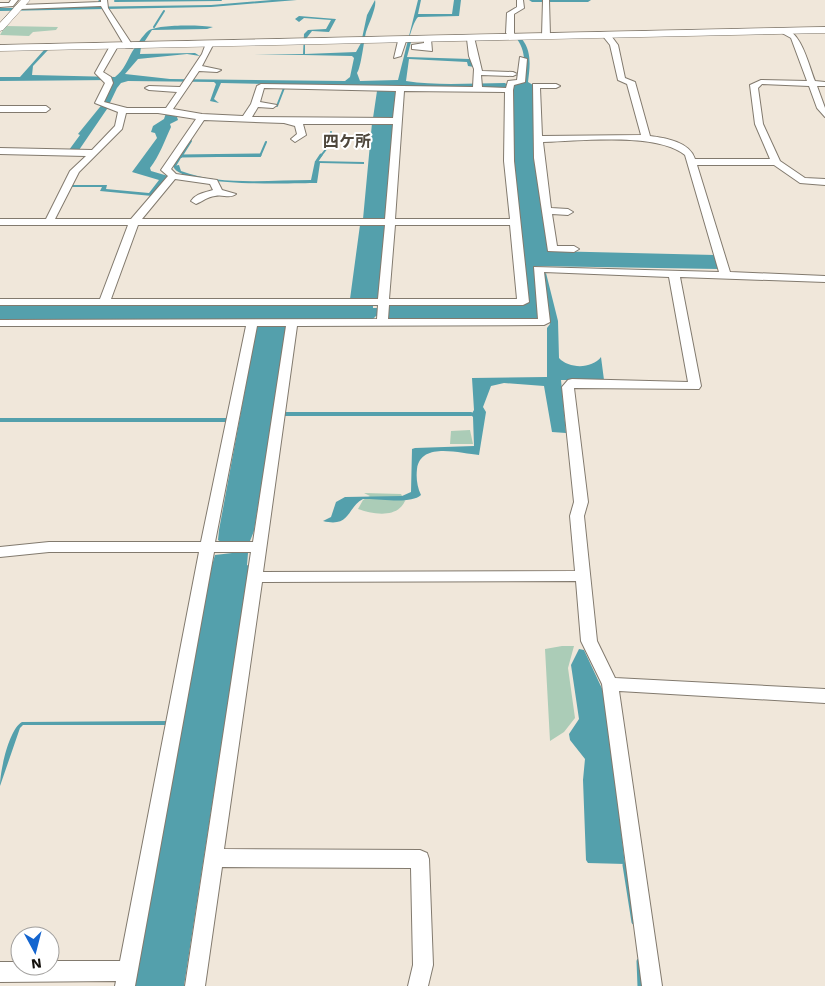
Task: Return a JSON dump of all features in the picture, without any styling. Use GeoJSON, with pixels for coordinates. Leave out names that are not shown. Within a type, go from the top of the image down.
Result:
{"type":"FeatureCollection","features":[{"type":"Feature","properties":{"kind":"street"},"geometry":{"type":"LineString","coordinates":[[512,37],[510,33],[511,13],[521,8],[520,0]]}},
{"type":"Feature","properties":{"kind":"street"},"geometry":{"type":"LineString","coordinates":[[546,0],[546,36]]}},
{"type":"Feature","properties":{"kind":"street"},"geometry":{"type":"LineString","coordinates":[[0,5],[11,4],[37,11]]}},
{"type":"Feature","properties":{"kind":"street"},"geometry":{"type":"LineString","coordinates":[[0,12],[17,7],[104,4],[129,46]]}},
{"type":"Feature","properties":{"kind":"street"},"geometry":{"type":"LineString","coordinates":[[0,28],[17,7]]}},
{"type":"Feature","properties":{"kind":"street"},"geometry":{"type":"LineString","coordinates":[[0,48],[428,42],[512,37],[825,30]]}},
{"type":"Feature","properties":{"kind":"street"},"geometry":{"type":"LineString","coordinates":[[785,31],[794,37],[825,114]]}},
{"type":"Feature","properties":{"kind":"street"},"geometry":{"type":"LineString","coordinates":[[606,35],[614,45],[622,80],[631,82],[646,138]]}},
{"type":"Feature","properties":{"kind":"street"},"geometry":{"type":"LineString","coordinates":[[471,39],[478,73],[478,87]]}},
{"type":"Feature","properties":{"kind":"street"},"geometry":{"type":"LineString","coordinates":[[397,56],[402,41]]}},
{"type":"Feature","properties":{"kind":"street"},"geometry":{"type":"LineString","coordinates":[[168,111],[206,54],[209,45],[206,44]]}},
{"type":"Feature","properties":{"kind":"street"},"geometry":{"type":"LineString","coordinates":[[114,46],[99,73],[108,79],[109,83],[99,103],[122,112],[168,111],[176,115],[246,119],[398,121]]}},
{"type":"Feature","properties":{"kind":"street"},"geometry":{"type":"LineString","coordinates":[[0,302],[384,304],[523,302],[509,161],[509,90],[511,83],[521,82],[523,59]]}},
{"type":"Feature","properties":{"kind":"street"},"geometry":{"type":"LineString","coordinates":[[196,68],[217,70]]}},
{"type":"Feature","properties":{"kind":"street"},"geometry":{"type":"LineString","coordinates":[[478,73],[513,74]]}},
{"type":"Feature","properties":{"kind":"street"},"geometry":{"type":"LineString","coordinates":[[825,84],[761,82],[754,85],[759,124],[776,162],[803,181],[825,182]]}},
{"type":"Feature","properties":{"kind":"street"},"geometry":{"type":"LineString","coordinates":[[246,119],[255,104],[261,86],[400,90],[442,90],[478,87],[509,90]]}},
{"type":"Feature","properties":{"kind":"street"},"geometry":{"type":"LineString","coordinates":[[556,86],[536,86],[540,158],[552,249],[574,250]]}},
{"type":"Feature","properties":{"kind":"street"},"geometry":{"type":"LineString","coordinates":[[149,88],[182,90]]}},
{"type":"Feature","properties":{"kind":"street"},"geometry":{"type":"LineString","coordinates":[[382,321],[400,90]]}},
{"type":"Feature","properties":{"kind":"street"},"geometry":{"type":"LineString","coordinates":[[255,104],[273,105]]}},
{"type":"Feature","properties":{"kind":"street"},"geometry":{"type":"LineString","coordinates":[[0,109],[46,109]]}},
{"type":"Feature","properties":{"kind":"street"},"geometry":{"type":"LineString","coordinates":[[49,222],[75,171],[119,127],[122,112]]}},
{"type":"Feature","properties":{"kind":"street"},"geometry":{"type":"LineString","coordinates":[[202,117],[166,170],[173,176],[214,182],[218,192]]}},
{"type":"Feature","properties":{"kind":"street"},"geometry":{"type":"LineString","coordinates":[[279,120],[299,124],[302,135],[295,139]]}},
{"type":"Feature","properties":{"kind":"street"},"geometry":{"type":"LineString","coordinates":[[539,139],[646,138],[672,142],[690,154],[724,274]]}},
{"type":"Feature","properties":{"kind":"street"},"geometry":{"type":"LineString","coordinates":[[0,151],[94,153]]}},
{"type":"Feature","properties":{"kind":"street"},"geometry":{"type":"LineString","coordinates":[[692,162],[776,162]]}},
{"type":"Feature","properties":{"kind":"street"},"geometry":{"type":"LineString","coordinates":[[104,302],[134,222],[173,176]]}},
{"type":"Feature","properties":{"kind":"street"},"geometry":{"type":"LineString","coordinates":[[196,201],[199,197],[218,192],[231,194]]}},
{"type":"Feature","properties":{"kind":"street"},"geometry":{"type":"LineString","coordinates":[[547,211],[568,212]]}},
{"type":"Feature","properties":{"kind":"street"},"geometry":{"type":"LineString","coordinates":[[0,222],[516,222]]}},
{"type":"Feature","properties":{"kind":"street"},"geometry":{"type":"LineString","coordinates":[[0,323],[544,322],[538,269],[825,279]]}},
{"type":"Feature","properties":{"kind":"street"},"geometry":{"type":"LineString","coordinates":[[652,986],[610,684],[589,641],[581,576],[577,516],[581,502],[568,387],[572,383],[695,386],[674,273]]}},
{"type":"Feature","properties":{"kind":"street"},"geometry":{"type":"LineString","coordinates":[[195,986],[255,577],[255,547],[292,323]]}},
{"type":"Feature","properties":{"kind":"street"},"geometry":{"type":"LineString","coordinates":[[0,972],[126,979],[212,548],[252,324]]}},
{"type":"Feature","properties":{"kind":"street"},"geometry":{"type":"LineString","coordinates":[[0,552],[49,548],[255,547]]}},
{"type":"Feature","properties":{"kind":"street"},"geometry":{"type":"LineString","coordinates":[[255,577],[581,576]]}},
{"type":"Feature","properties":{"kind":"street"},"geometry":{"type":"LineString","coordinates":[[610,684],[764,690],[825,696]]}},
{"type":"Feature","properties":{"kind":"street"},"geometry":{"type":"LineString","coordinates":[[214,858],[420,859],[423,966],[418,986]]}},
{"type":"Feature","properties":{"kind":"green space"},"geometry":{"type":"Polygon","coordinates":[[[5,26],[58,27],[56,30],[33,32],[29,36],[0,35],[5,26]]]}},
{"type":"Feature","properties":{"kind":"green space"},"geometry":{"type":"Polygon","coordinates":[[[470,430],[473,444],[450,444],[451,431],[470,430]]]}},
{"type":"Feature","properties":{"kind":"green space"},"geometry":{"type":"Polygon","coordinates":[[[364,493],[401,494],[405,501],[396,511],[390,513],[370,512],[358,509],[363,500],[370,496],[364,493]]]}},
{"type":"Feature","properties":{"kind":"green space"},"geometry":{"type":"Polygon","coordinates":[[[574,646],[568,668],[575,718],[564,732],[550,741],[545,649],[574,646]]]}},
{"type":"Feature","properties":{"kind":"water"},"geometry":{"type":"Polygon","coordinates":[[[297,0],[211,7],[0,11],[0,8],[211,5],[297,0]]]}},
{"type":"Feature","properties":{"kind":"water"},"geometry":{"type":"Polygon","coordinates":[[[375,0],[375,7],[366,32],[357,73],[360,81],[398,80],[418,0],[421,0],[418,14],[452,14],[454,0],[461,0],[459,16],[418,17],[409,38],[411,42],[407,57],[470,59],[474,67],[468,66],[467,62],[409,59],[406,81],[443,84],[505,83],[509,86],[506,88],[475,88],[221,83],[214,99],[219,103],[210,101],[216,84],[214,82],[128,81],[121,83],[117,88],[107,109],[79,150],[69,150],[80,135],[78,134],[104,102],[113,84],[112,80],[0,81],[0,77],[20,77],[44,50],[48,50],[33,66],[32,75],[115,77],[148,31],[160,27],[190,26],[213,27],[207,29],[152,30],[141,47],[140,54],[195,53],[200,56],[187,54],[138,59],[125,74],[170,79],[345,81],[350,77],[354,58],[352,56],[254,54],[303,54],[304,34],[308,30],[326,29],[331,20],[304,18],[299,22],[295,19],[299,16],[336,19],[329,32],[312,31],[305,40],[305,54],[356,52],[361,43],[367,15],[375,0]]]}},
{"type":"Feature","properties":{"kind":"water"},"geometry":{"type":"Polygon","coordinates":[[[517,39],[522,39],[529,54],[528,82],[533,85],[539,183],[548,251],[715,255],[719,269],[535,266],[541,318],[537,320],[514,320],[514,318],[389,320],[388,317],[376,316],[372,320],[0,319],[0,304],[373,304],[373,308],[388,308],[387,305],[526,303],[524,252],[521,242],[514,169],[513,85],[523,82],[524,65],[524,55],[517,39]]]}},
{"type":"Feature","properties":{"kind":"water"},"geometry":{"type":"Polygon","coordinates":[[[377,91],[397,91],[394,118],[373,118],[377,91]]]}},
{"type":"Feature","properties":{"kind":"water"},"geometry":{"type":"Polygon","coordinates":[[[166,113],[177,117],[178,120],[170,124],[171,127],[162,148],[150,168],[151,171],[168,176],[152,196],[100,191],[102,187],[72,187],[72,185],[107,185],[106,189],[149,193],[159,180],[132,172],[157,138],[155,133],[151,132],[153,126],[164,119],[166,113]]]}},
{"type":"Feature","properties":{"kind":"water"},"geometry":{"type":"Polygon","coordinates":[[[372,123],[394,124],[385,218],[363,219],[372,123]]]}},
{"type":"Feature","properties":{"kind":"water"},"geometry":{"type":"Polygon","coordinates":[[[315,161],[364,162],[364,164],[320,163],[317,183],[239,183],[215,181],[195,178],[180,173],[173,166],[179,165],[181,171],[212,179],[311,180],[315,161]]]}},
{"type":"Feature","properties":{"kind":"water"},"geometry":{"type":"Polygon","coordinates":[[[360,225],[386,226],[378,299],[350,299],[360,225]]]}},
{"type":"Feature","properties":{"kind":"water"},"geometry":{"type":"Polygon","coordinates":[[[546,273],[558,321],[559,358],[563,362],[580,366],[592,364],[601,357],[604,380],[561,380],[566,433],[552,432],[544,386],[504,383],[491,386],[483,407],[486,412],[479,455],[443,451],[426,455],[420,460],[417,469],[417,482],[421,495],[409,500],[363,499],[348,516],[339,522],[323,521],[331,517],[336,502],[345,497],[402,496],[411,492],[412,449],[474,446],[473,417],[471,415],[474,410],[472,378],[547,377],[547,328],[550,324],[544,274],[546,273]]]}},
{"type":"Feature","properties":{"kind":"water"},"geometry":{"type":"Polygon","coordinates":[[[257,325],[287,326],[254,531],[250,541],[246,543],[221,542],[218,540],[219,530],[257,325]]]}},
{"type":"Feature","properties":{"kind":"water"},"geometry":{"type":"Polygon","coordinates":[[[248,553],[247,565],[249,566],[184,986],[134,986],[212,565],[215,555],[248,553]]]}},
{"type":"Feature","properties":{"kind":"water"},"geometry":{"type":"Polygon","coordinates":[[[579,649],[584,650],[605,695],[625,864],[588,863],[586,860],[583,780],[585,759],[570,740],[569,734],[579,719],[571,665],[579,649]]]}},
{"type":"Feature","properties":{"kind":"water"},"geometry":{"type":"Polygon","coordinates":[[[168,721],[167,725],[23,725],[20,728],[0,786],[9,741],[17,726],[22,722],[168,721]]]}},
{"type":"Feature","properties":{"kind":"waterway"},"geometry":{"type":"LineString","coordinates":[[115,1],[221,0]]}},
{"type":"Feature","properties":{"kind":"waterway"},"geometry":{"type":"LineString","coordinates":[[532,0],[588,0]]}},
{"type":"Feature","properties":{"kind":"waterway"},"geometry":{"type":"LineString","coordinates":[[154,27],[164,11]]}},
{"type":"Feature","properties":{"kind":"waterway"},"geometry":{"type":"LineString","coordinates":[[277,106],[284,88]]}},
{"type":"Feature","properties":{"kind":"waterway"},"geometry":{"type":"LineString","coordinates":[[320,157],[330,144],[331,132]]}},
{"type":"Feature","properties":{"kind":"waterway"},"geometry":{"type":"LineString","coordinates":[[182,156],[191,141]]}},
{"type":"Feature","properties":{"kind":"waterway"},"geometry":{"type":"LineString","coordinates":[[182,156],[260,156],[266,142]]}},
{"type":"Feature","properties":{"kind":"waterway"},"geometry":{"type":"LineString","coordinates":[[182,156],[260,155]]}},
{"type":"Feature","properties":{"kind":"waterway"},"geometry":{"type":"LineString","coordinates":[[317,161],[321,155]]}},
{"type":"Feature","properties":{"kind":"waterway"},"geometry":{"type":"LineString","coordinates":[[175,165],[180,156]]}},
{"type":"Feature","properties":{"kind":"waterway"},"geometry":{"type":"LineString","coordinates":[[284,414],[471,414]]}},
{"type":"Feature","properties":{"kind":"waterway"},"geometry":{"type":"LineString","coordinates":[[0,420],[228,420]]}},
{"type":"Feature","properties":{"kind":"waterway"},"geometry":{"type":"LineString","coordinates":[[625,865],[634,922]]}},
{"type":"Feature","properties":{"kind":"waterway"},"geometry":{"type":"LineString","coordinates":[[639,961],[640,986]]}},
{"type":"Feature","properties":{"kind":"district","name":"四ケ所"},"geometry":{"type":"Point","coordinates":[347,141]}}]}
